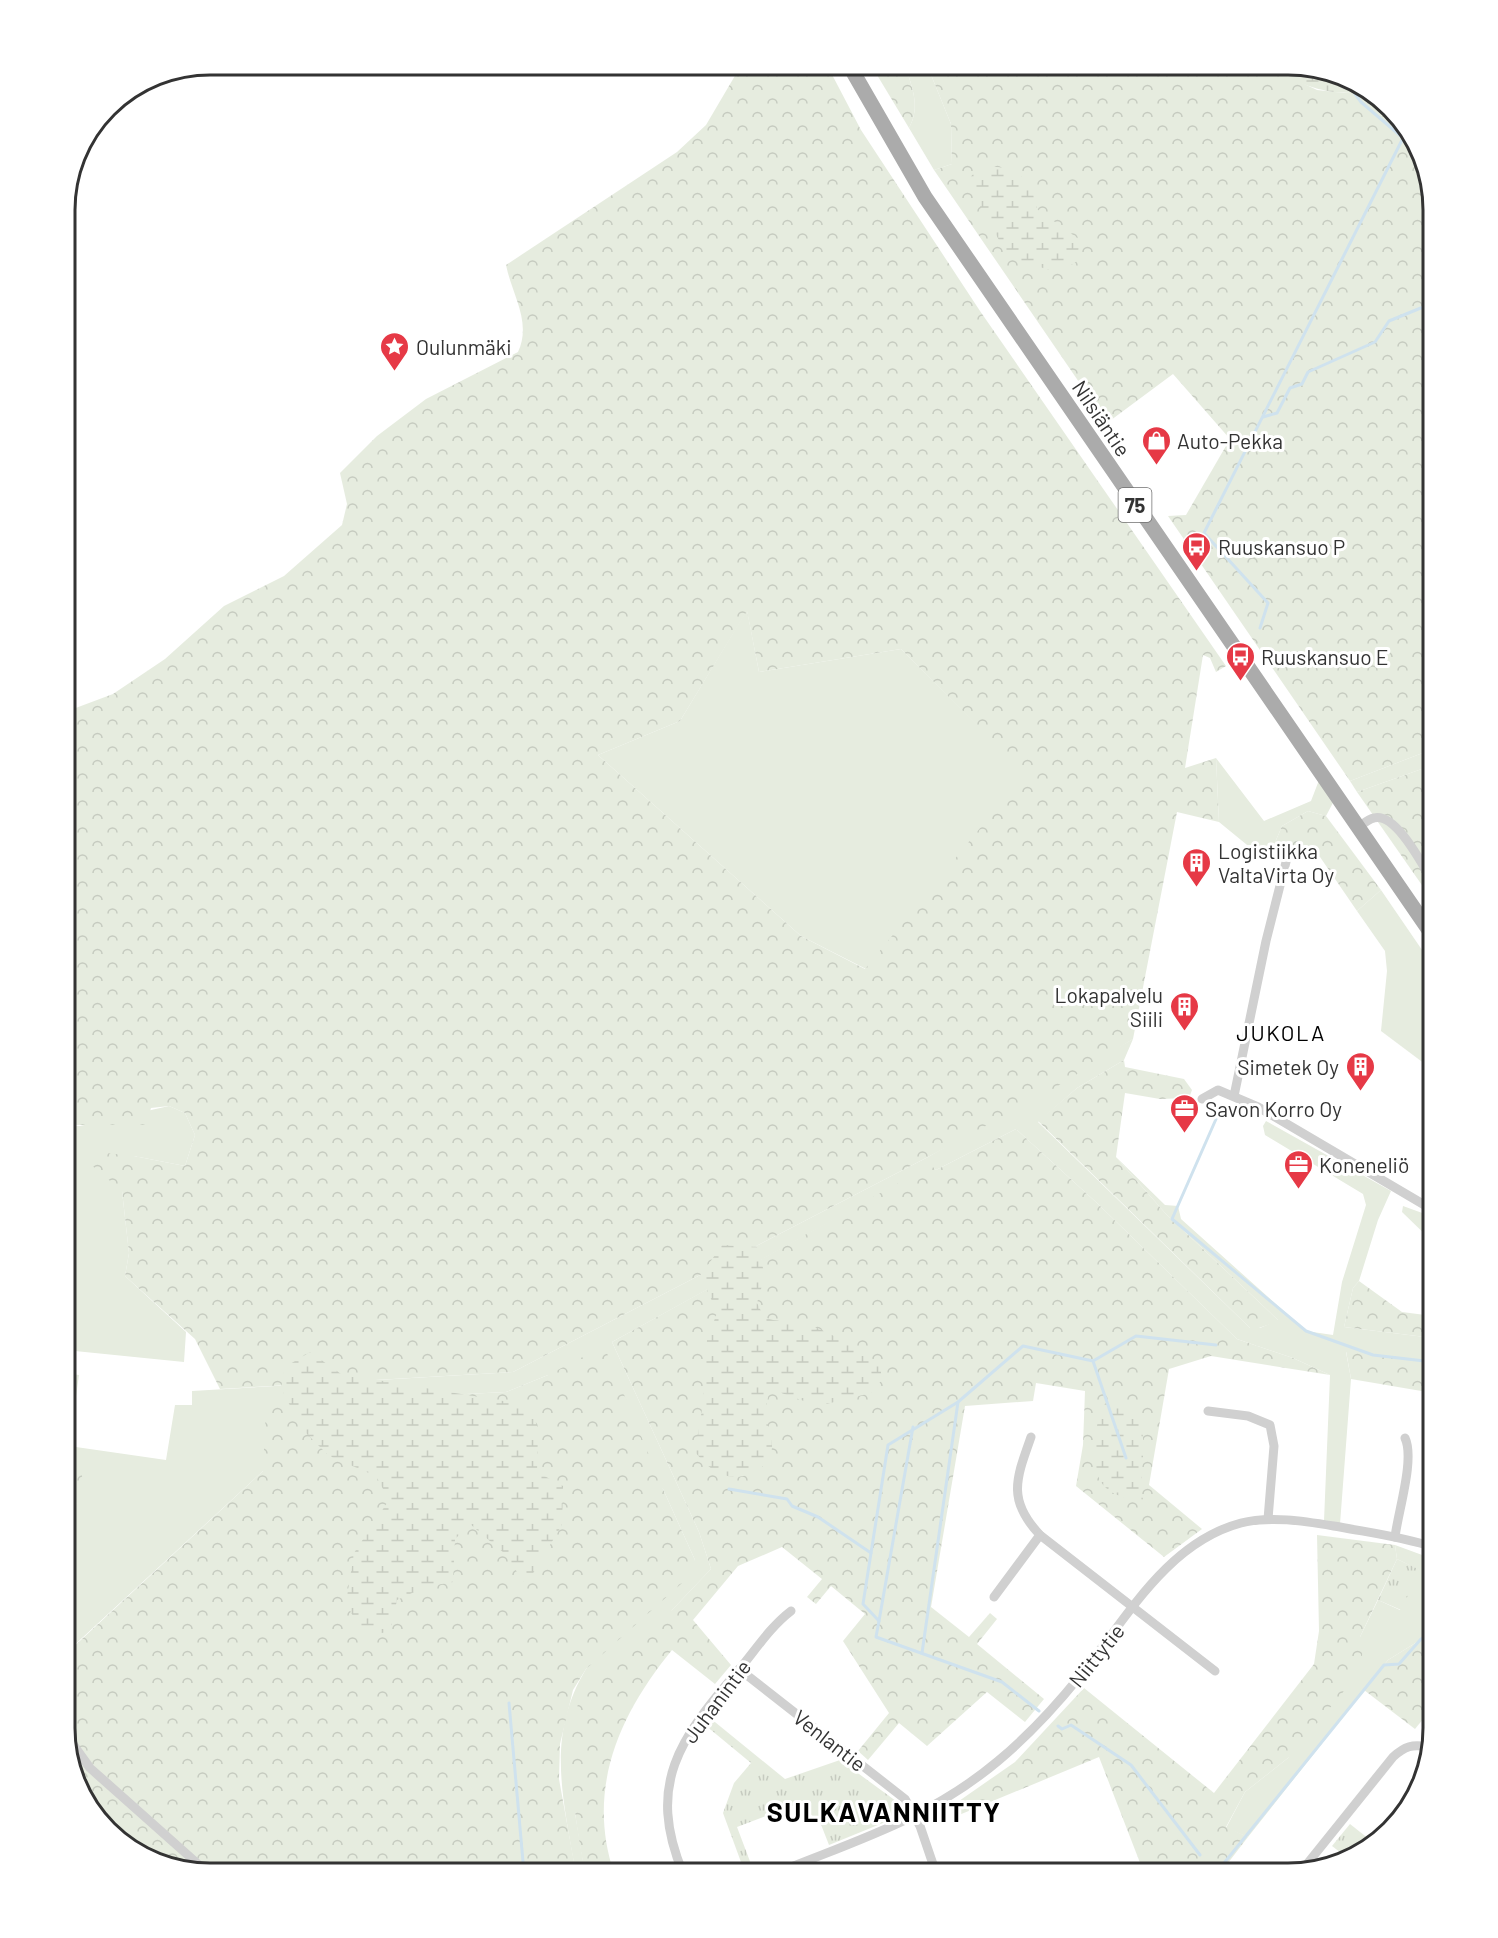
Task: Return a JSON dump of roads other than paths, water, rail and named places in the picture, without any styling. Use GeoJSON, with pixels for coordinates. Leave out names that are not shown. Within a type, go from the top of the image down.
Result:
{"type":"FeatureCollection","features":[{"type":"Feature","properties":{"kind":"main road","name":"Nilsiäntie"},"geometry":{"type":"LineString","coordinates":[[855,75],[925,197],[1357,828],[1423,921]]}},
{"type":"Feature","properties":{"kind":"street"},"geometry":{"type":"LineString","coordinates":[[1357,828],[1374,818],[1387,819],[1398,828],[1423,866]]}},
{"type":"Feature","properties":{"kind":"street"},"geometry":{"type":"LineString","coordinates":[[1234,1095],[1266,941],[1286,861]]}},
{"type":"Feature","properties":{"kind":"street"},"geometry":{"type":"LineString","coordinates":[[1202,1100],[1218,1090],[1234,1095],[1423,1204]]}},
{"type":"Feature","properties":{"kind":"street"},"geometry":{"type":"LineString","coordinates":[[1208,1411],[1248,1416],[1270,1425],[1274,1446],[1268,1519]]}},
{"type":"Feature","properties":{"kind":"street"},"geometry":{"type":"LineString","coordinates":[[1031,1437],[1023,1459],[1017,1501],[1026,1520],[1041,1535],[1215,1671]]}},
{"type":"Feature","properties":{"kind":"street"},"geometry":{"type":"LineString","coordinates":[[1395,1537],[1405,1485],[1408,1444],[1405,1438]]}},
{"type":"Feature","properties":{"kind":"street","name":"Niittytie"},"geometry":{"type":"LineString","coordinates":[[804,1863],[915,1816],[960,1791],[1029,1733],[1074,1684],[1162,1572],[1188,1550],[1210,1536],[1241,1523],[1268,1519],[1328,1525],[1423,1544]]}},
{"type":"Feature","properties":{"kind":"street"},"geometry":{"type":"LineString","coordinates":[[994,1597],[1041,1535]]}},
{"type":"Feature","properties":{"kind":"street","name":"Juhanintie"},"geometry":{"type":"LineString","coordinates":[[678,1863],[667,1812],[673,1767],[701,1714],[769,1631],[791,1611]]}},
{"type":"Feature","properties":{"kind":"street","name":"Venlantie"},"geometry":{"type":"LineString","coordinates":[[739,1669],[905,1799],[915,1816],[932,1863]]}},
{"type":"Feature","properties":{"kind":"street"},"geometry":{"type":"LineString","coordinates":[[1309,1861],[1393,1757],[1404,1747],[1413,1744],[1422,1746]]}},
{"type":"Feature","properties":{"kind":"street"},"geometry":{"type":"LineString","coordinates":[[77,1750],[90,1768],[196,1862]]}},
{"type":"Feature","properties":{"kind":"waterway"},"geometry":{"type":"LineString","coordinates":[[1353,92],[1361,102],[1401,136]]}},
{"type":"Feature","properties":{"kind":"waterway"},"geometry":{"type":"LineString","coordinates":[[1260,628],[1268,603],[1204,533],[1402,139]]}},
{"type":"Feature","properties":{"kind":"waterway"},"geometry":{"type":"LineString","coordinates":[[1263,417],[1277,413],[1290,388],[1302,384],[1308,372],[1375,342],[1389,321],[1423,307]]}},
{"type":"Feature","properties":{"kind":"waterway"},"geometry":{"type":"LineString","coordinates":[[1220,1110],[1172,1219],[1306,1331],[1373,1355],[1423,1361]]}},
{"type":"Feature","properties":{"kind":"waterway"},"geometry":{"type":"LineString","coordinates":[[1093,1361],[1136,1336],[1216,1345]]}},
{"type":"Feature","properties":{"kind":"waterway"},"geometry":{"type":"LineString","coordinates":[[922,1653],[958,1402],[1023,1346],[1093,1361],[1126,1458]]}},
{"type":"Feature","properties":{"kind":"waterway"},"geometry":{"type":"LineString","coordinates":[[871,1553],[888,1445],[958,1402]]}},
{"type":"Feature","properties":{"kind":"waterway"},"geometry":{"type":"LineString","coordinates":[[879,1621],[913,1427]]}},
{"type":"Feature","properties":{"kind":"waterway"},"geometry":{"type":"LineString","coordinates":[[729,1489],[787,1499],[792,1506],[818,1517],[871,1553],[863,1604],[879,1621],[876,1637],[1002,1682],[1039,1711]]}},
{"type":"Feature","properties":{"kind":"waterway"},"geometry":{"type":"LineString","coordinates":[[1224,1863],[1384,1665],[1399,1664],[1423,1638]]}},
{"type":"Feature","properties":{"kind":"waterway"},"geometry":{"type":"LineString","coordinates":[[509,1703],[523,1863]]}},
{"type":"Feature","properties":{"kind":"waterway"},"geometry":{"type":"LineString","coordinates":[[1058,1726],[1062,1729],[1071,1725],[1131,1765],[1200,1855]]}},
{"type":"Feature","properties":{"kind":"place","name":"Oulunmäki"},"geometry":{"type":"Point","coordinates":[395,372]}},
{"type":"Feature","properties":{"kind":"place","name":"Auto-Pekka"},"geometry":{"type":"Point","coordinates":[1156,466]}},
{"type":"Feature","properties":{"kind":"place","name":"Ruuskansuo P"},"geometry":{"type":"Point","coordinates":[1197,572]}},
{"type":"Feature","properties":{"kind":"place","name":"Ruuskansuo E"},"geometry":{"type":"Point","coordinates":[1240,682]}},
{"type":"Feature","properties":{"kind":"place","name":"Logistiikka ValtaVirta Oy"},"geometry":{"type":"Point","coordinates":[1197,888]}},
{"type":"Feature","properties":{"kind":"place","name":"Lokapalvelu Siili"},"geometry":{"type":"Point","coordinates":[1184,1032]}},
{"type":"Feature","properties":{"kind":"place","name":"Simetek Oy"},"geometry":{"type":"Point","coordinates":[1360,1092]}},
{"type":"Feature","properties":{"kind":"place","name":"Savon Korro Oy"},"geometry":{"type":"Point","coordinates":[1184,1134]}},
{"type":"Feature","properties":{"kind":"place","name":"Koneneliö"},"geometry":{"type":"Point","coordinates":[1298,1190]}},
{"type":"Feature","properties":{"kind":"district","name":"JUKOLA"},"geometry":{"type":"Point","coordinates":[1281,1032]}},
{"type":"Feature","properties":{"kind":"district","name":"SULKAVANNIITTY"},"geometry":{"type":"Point","coordinates":[884,1811]}}]}
